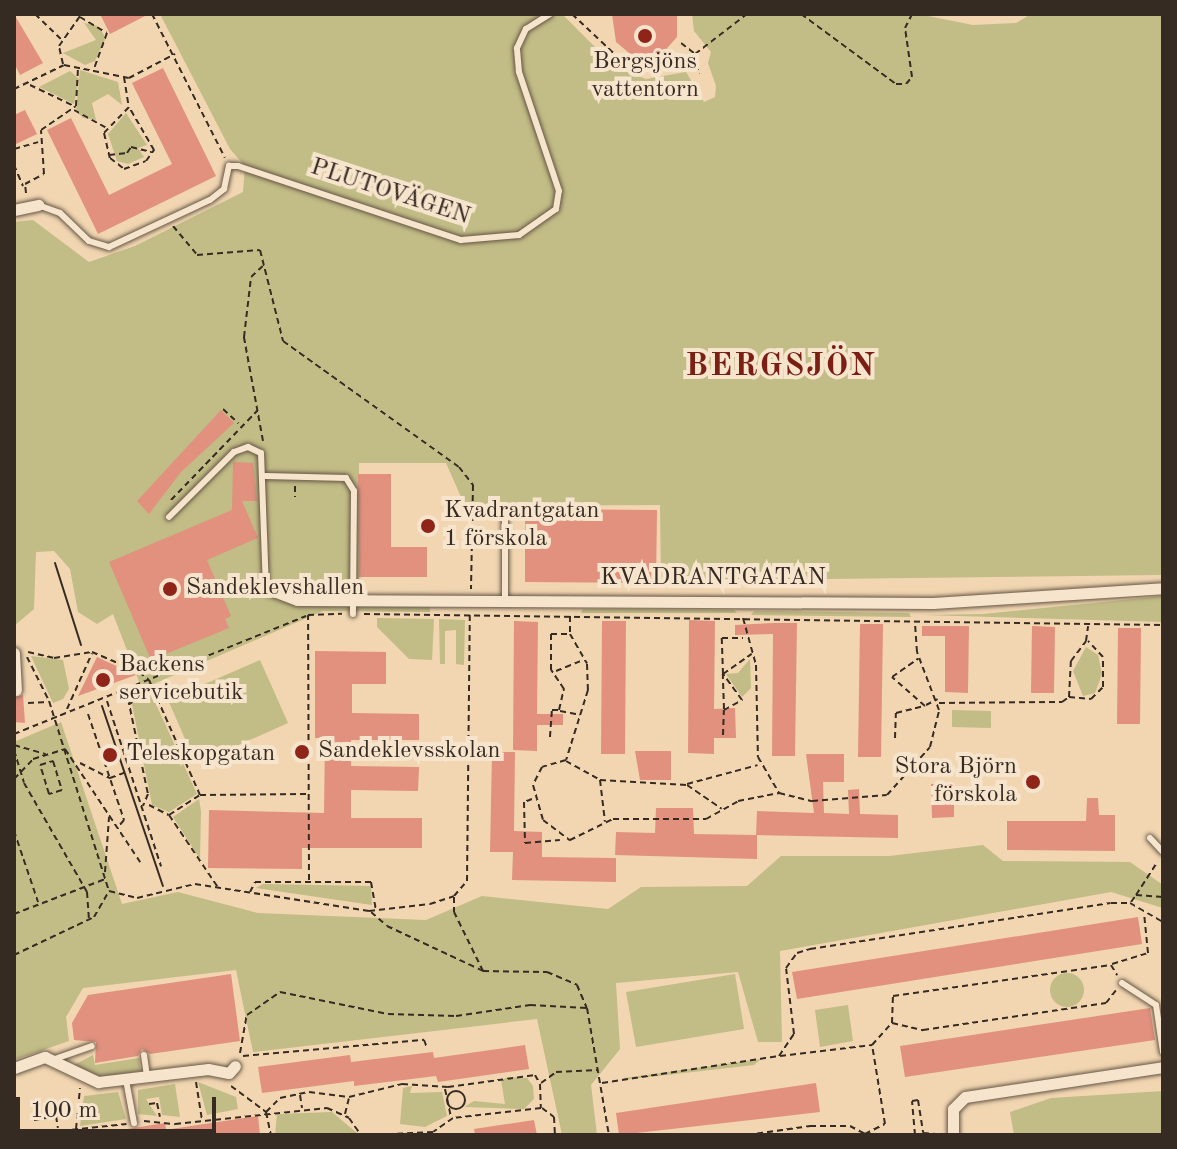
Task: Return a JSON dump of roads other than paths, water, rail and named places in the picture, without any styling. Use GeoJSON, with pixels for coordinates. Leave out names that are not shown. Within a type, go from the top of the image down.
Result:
{"type":"FeatureCollection","features":[{"type":"Feature","properties":{"kind":"street"},"geometry":{"type":"LineString","coordinates":[[14,210],[34,204]]}},
{"type":"Feature","properties":{"kind":"street","name":"KVADRANTGATAN"},"geometry":{"type":"LineString","coordinates":[[266,588],[306,600],[933,603],[1163,588]]}},
{"type":"Feature","properties":{"kind":"street"},"geometry":{"type":"LineString","coordinates":[[16,690],[19,649]]}},
{"type":"Feature","properties":{"kind":"street"},"geometry":{"type":"LineString","coordinates":[[14,1068],[38,1056],[52,1060],[84,1079],[126,1080],[194,1071],[229,1073],[237,1061]]}},
{"type":"Feature","properties":{"kind":"street"},"geometry":{"type":"LineString","coordinates":[[953,1135],[953,1109],[965,1097],[1163,1067]]}},
{"type":"Feature","properties":{"kind":"lane","name":"PLUTOVÄGEN"},"geometry":{"type":"LineString","coordinates":[[34,204],[109,247],[171,221],[218,195],[229,166],[261,170],[461,240],[531,229],[556,209],[559,191],[519,72],[517,48],[526,29],[550,14]]}},
{"type":"Feature","properties":{"kind":"lane"},"geometry":{"type":"LineString","coordinates":[[169,517],[234,452],[248,447],[261,453],[266,476],[266,588]]}},
{"type":"Feature","properties":{"kind":"lane"},"geometry":{"type":"LineString","coordinates":[[266,476],[346,478],[354,491],[353,614]]}},
{"type":"Feature","properties":{"kind":"lane"},"geometry":{"type":"LineString","coordinates":[[505,512],[505,600]]}},
{"type":"Feature","properties":{"kind":"lane"},"geometry":{"type":"LineString","coordinates":[[1150,838],[1163,852]]}},
{"type":"Feature","properties":{"kind":"lane"},"geometry":{"type":"LineString","coordinates":[[1122,983],[1156,1005],[1163,1052]]}},
{"type":"Feature","properties":{"kind":"lane"},"geometry":{"type":"LineString","coordinates":[[52,1060],[92,1046]]}},
{"type":"Feature","properties":{"kind":"lane"},"geometry":{"type":"LineString","coordinates":[[144,1055],[147,1077]]}},
{"type":"Feature","properties":{"kind":"lane"},"geometry":{"type":"LineString","coordinates":[[126,1080],[134,1123]]}},
{"type":"Feature","properties":{"kind":"tram line"},"geometry":{"type":"LineString","coordinates":[[55,563],[81,645]]}},
{"type":"Feature","properties":{"kind":"tram line"},"geometry":{"type":"LineString","coordinates":[[102,706],[163,886]]}},
{"type":"Feature","properties":{"kind":"place","name":"Bergsjöns vattentorn"},"geometry":{"type":"Point","coordinates":[645,36]}},
{"type":"Feature","properties":{"kind":"place","name":"Kvadrantgatan 1 förskola"},"geometry":{"type":"Point","coordinates":[428,526]}},
{"type":"Feature","properties":{"kind":"place","name":"Sandeklevshallen"},"geometry":{"type":"Point","coordinates":[170,589]}},
{"type":"Feature","properties":{"kind":"place","name":"Backens servicebutik"},"geometry":{"type":"Point","coordinates":[103,680]}},
{"type":"Feature","properties":{"kind":"place","name":"Sandeklevsskolan"},"geometry":{"type":"Point","coordinates":[302,752]}},
{"type":"Feature","properties":{"kind":"place","name":"Teleskopgatan"},"geometry":{"type":"Point","coordinates":[110,755]}},
{"type":"Feature","properties":{"kind":"place","name":"Stora Björn förskola"},"geometry":{"type":"Point","coordinates":[1033,782]}},
{"type":"Feature","properties":{"kind":"district","name":"BERGSJÖN"},"geometry":{"type":"Point","coordinates":[781,367]}}]}
